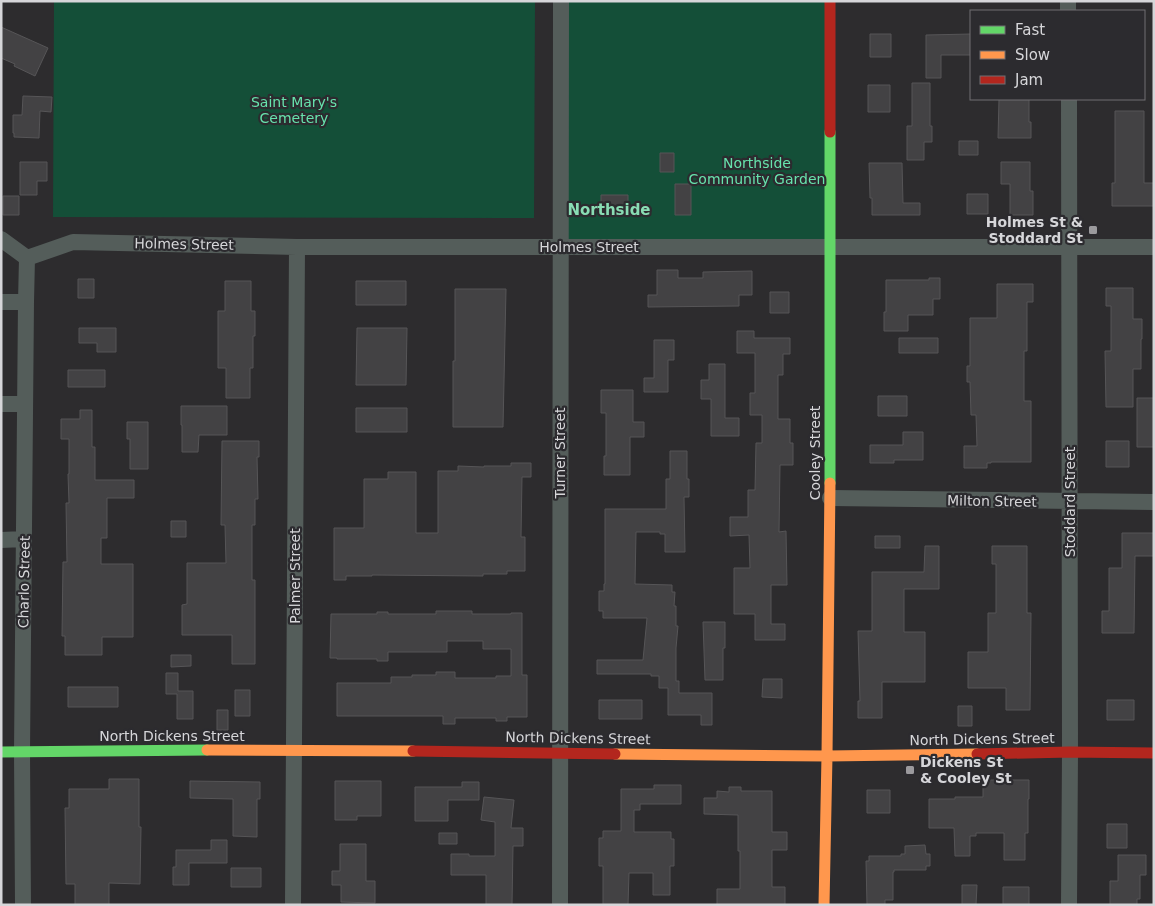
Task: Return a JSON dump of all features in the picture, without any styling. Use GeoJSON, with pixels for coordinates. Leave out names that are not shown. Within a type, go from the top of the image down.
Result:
{"type":"FeatureCollection","features":[{"type":"Feature","properties":{"kind":"street","name":"Turner Street"},"geometry":{"type":"LineString","coordinates":[[560,905],[561,1]]}},
{"type":"Feature","properties":{"kind":"street","name":"Cooley Street"},"geometry":{"type":"LineString","coordinates":[[824,905],[830,498],[830,1]]}},
{"type":"Feature","properties":{"kind":"street","name":"Stoddard Street"},"geometry":{"type":"LineString","coordinates":[[1069,100],[1069,905]]}},
{"type":"Feature","properties":{"kind":"street"},"geometry":{"type":"LineString","coordinates":[[1,239],[27,258]]}},
{"type":"Feature","properties":{"kind":"street","name":"Holmes Street"},"geometry":{"type":"LineString","coordinates":[[27,258],[73,242],[297,247],[1154,247]]}},
{"type":"Feature","properties":{"kind":"street","name":"Palmer Street"},"geometry":{"type":"LineString","coordinates":[[293,905],[297,247]]}},
{"type":"Feature","properties":{"kind":"street","name":"Charlo Street"},"geometry":{"type":"LineString","coordinates":[[23,905],[22,752],[27,258]]}},
{"type":"Feature","properties":{"kind":"street"},"geometry":{"type":"LineString","coordinates":[[1,302],[26,302]]}},
{"type":"Feature","properties":{"kind":"street"},"geometry":{"type":"LineString","coordinates":[[1,404],[25,404]]}},
{"type":"Feature","properties":{"kind":"street","name":"Milton Street"},"geometry":{"type":"LineString","coordinates":[[830,498],[1154,502]]}},
{"type":"Feature","properties":{"kind":"street"},"geometry":{"type":"LineString","coordinates":[[1,540],[24,539]]}},
{"type":"Feature","properties":{"kind":"street","name":"North Dickens Street"},"geometry":{"type":"LineString","coordinates":[[1,752],[294,750],[827,756],[1070,752],[1154,753]]}},
{"type":"Feature","properties":{"kind":"green space","name":"Saint Mary's Cemetery"},"geometry":{"type":"Polygon","coordinates":[[[54,1],[535,1],[534,218],[53,217],[54,1]]]}},
{"type":"Feature","properties":{"kind":"green space","name":"Northside Community Garden"},"geometry":{"type":"Polygon","coordinates":[[[561,1],[830,1],[830,246],[560,247],[561,1]]]}},
{"type":"Feature","properties":{"kind":"building"},"geometry":{"type":"Polygon","coordinates":[[[1,27],[48,48],[35,76],[1,58],[1,27]]]}},
{"type":"Feature","properties":{"kind":"building"},"geometry":{"type":"Polygon","coordinates":[[[870,34],[891,34],[891,57],[870,57],[870,34]]]}},
{"type":"Feature","properties":{"kind":"building"},"geometry":{"type":"Polygon","coordinates":[[[970,34],[970,55],[941,55],[941,78],[926,78],[926,35],[970,34]]]}},
{"type":"Feature","properties":{"kind":"building"},"geometry":{"type":"Polygon","coordinates":[[[912,83],[930,83],[932,142],[924,142],[924,160],[907,160],[907,126],[912,126],[912,83]]]}},
{"type":"Feature","properties":{"kind":"building"},"geometry":{"type":"Polygon","coordinates":[[[868,85],[890,85],[890,112],[868,112],[868,85]]]}},
{"type":"Feature","properties":{"kind":"building"},"geometry":{"type":"Polygon","coordinates":[[[23,96],[52,97],[51,112],[40,111],[39,138],[14,137],[13,115],[22,115],[23,96]]]}},
{"type":"Feature","properties":{"kind":"building"},"geometry":{"type":"Polygon","coordinates":[[[999,100],[1029,100],[1031,138],[998,138],[999,100]]]}},
{"type":"Feature","properties":{"kind":"building"},"geometry":{"type":"Polygon","coordinates":[[[1115,111],[1144,111],[1144,183],[1154,183],[1154,206],[1112,206],[1112,183],[1115,183],[1115,111]]]}},
{"type":"Feature","properties":{"kind":"building"},"geometry":{"type":"Polygon","coordinates":[[[959,141],[978,141],[978,155],[959,155],[959,141]]]}},
{"type":"Feature","properties":{"kind":"building"},"geometry":{"type":"Polygon","coordinates":[[[660,153],[674,153],[674,172],[660,172],[660,153]]]}},
{"type":"Feature","properties":{"kind":"building"},"geometry":{"type":"Polygon","coordinates":[[[20,162],[47,162],[47,181],[37,181],[37,195],[20,195],[20,162]]]}},
{"type":"Feature","properties":{"kind":"building"},"geometry":{"type":"Polygon","coordinates":[[[1001,162],[1030,162],[1030,191],[1033,191],[1033,215],[1010,215],[1010,184],[1001,184],[1001,162]]]}},
{"type":"Feature","properties":{"kind":"building"},"geometry":{"type":"Polygon","coordinates":[[[869,163],[902,163],[903,203],[920,203],[920,215],[872,215],[869,163]]]}},
{"type":"Feature","properties":{"kind":"building"},"geometry":{"type":"Polygon","coordinates":[[[675,184],[691,184],[691,215],[675,215],[675,184]]]}},
{"type":"Feature","properties":{"kind":"building"},"geometry":{"type":"Polygon","coordinates":[[[967,194],[988,194],[988,214],[967,214],[967,194]]]}},
{"type":"Feature","properties":{"kind":"building"},"geometry":{"type":"Polygon","coordinates":[[[601,195],[628,195],[628,215],[601,215],[601,195]]]}},
{"type":"Feature","properties":{"kind":"building"},"geometry":{"type":"Polygon","coordinates":[[[3,196],[19,196],[19,215],[3,215],[3,196]]]}},
{"type":"Feature","properties":{"kind":"building"},"geometry":{"type":"Polygon","coordinates":[[[657,270],[678,270],[678,278],[703,278],[703,272],[752,271],[752,295],[739,295],[739,306],[648,307],[648,295],[657,295],[657,270]]]}},
{"type":"Feature","properties":{"kind":"building"},"geometry":{"type":"Polygon","coordinates":[[[929,278],[940,278],[940,299],[933,299],[933,315],[908,315],[908,331],[884,331],[886,280],[929,280],[929,278]]]}},
{"type":"Feature","properties":{"kind":"building"},"geometry":{"type":"Polygon","coordinates":[[[78,279],[94,279],[94,298],[78,298],[78,279]]]}},
{"type":"Feature","properties":{"kind":"building"},"geometry":{"type":"Polygon","coordinates":[[[225,281],[251,281],[251,311],[255,311],[255,336],[253,336],[253,368],[250,368],[250,398],[226,398],[226,368],[218,368],[218,311],[225,311],[225,281]]]}},
{"type":"Feature","properties":{"kind":"building"},"geometry":{"type":"Polygon","coordinates":[[[356,281],[406,281],[406,305],[356,305],[356,281]]]}},
{"type":"Feature","properties":{"kind":"building"},"geometry":{"type":"Polygon","coordinates":[[[997,284],[1033,284],[1033,302],[1027,302],[1027,351],[1024,351],[1024,401],[1031,401],[1031,462],[991,462],[987,463],[987,468],[964,468],[964,446],[977,446],[976,415],[971,415],[970,382],[967,382],[967,366],[970,366],[970,318],[997,318],[997,284]]]}},
{"type":"Feature","properties":{"kind":"building"},"geometry":{"type":"Polygon","coordinates":[[[1106,288],[1133,288],[1133,319],[1142,319],[1141,369],[1133,369],[1133,407],[1106,407],[1105,351],[1111,351],[1111,306],[1106,306],[1106,288]]]}},
{"type":"Feature","properties":{"kind":"building"},"geometry":{"type":"Polygon","coordinates":[[[455,289],[506,289],[503,427],[453,427],[455,289]]]}},
{"type":"Feature","properties":{"kind":"building"},"geometry":{"type":"Polygon","coordinates":[[[770,292],[789,292],[789,313],[770,313],[770,292]]]}},
{"type":"Feature","properties":{"kind":"building"},"geometry":{"type":"Polygon","coordinates":[[[79,328],[116,328],[116,352],[97,352],[97,343],[79,343],[79,328]]]}},
{"type":"Feature","properties":{"kind":"building"},"geometry":{"type":"Polygon","coordinates":[[[357,328],[407,328],[406,385],[356,385],[357,328]]]}},
{"type":"Feature","properties":{"kind":"building"},"geometry":{"type":"Polygon","coordinates":[[[737,331],[754,331],[754,338],[790,338],[790,354],[783,354],[783,375],[778,375],[778,419],[790,419],[790,443],[793,443],[793,465],[780,465],[779,532],[786,531],[787,585],[771,585],[771,624],[785,624],[785,640],[755,640],[755,614],[734,614],[734,568],[750,568],[749,535],[730,536],[730,517],[748,517],[748,490],[755,490],[756,443],[762,443],[762,415],[750,415],[750,393],[755,393],[755,353],[737,353],[737,331]]]}},
{"type":"Feature","properties":{"kind":"building"},"geometry":{"type":"Polygon","coordinates":[[[899,338],[938,338],[938,353],[899,353],[899,338]]]}},
{"type":"Feature","properties":{"kind":"building"},"geometry":{"type":"Polygon","coordinates":[[[654,340],[674,340],[674,360],[668,360],[668,392],[644,392],[644,378],[654,378],[654,340]]]}},
{"type":"Feature","properties":{"kind":"building"},"geometry":{"type":"Polygon","coordinates":[[[709,364],[725,364],[725,418],[739,418],[739,436],[711,436],[711,399],[701,399],[701,380],[709,380],[709,364]]]}},
{"type":"Feature","properties":{"kind":"building"},"geometry":{"type":"Polygon","coordinates":[[[68,370],[105,370],[105,387],[68,387],[68,370]]]}},
{"type":"Feature","properties":{"kind":"building"},"geometry":{"type":"Polygon","coordinates":[[[601,390],[633,390],[633,422],[644,422],[644,437],[630,437],[630,475],[604,475],[606,413],[601,413],[601,390]]]}},
{"type":"Feature","properties":{"kind":"building"},"geometry":{"type":"Polygon","coordinates":[[[878,396],[907,396],[907,416],[878,416],[878,396]]]}},
{"type":"Feature","properties":{"kind":"building"},"geometry":{"type":"Polygon","coordinates":[[[1137,398],[1154,398],[1154,447],[1137,447],[1137,398]]]}},
{"type":"Feature","properties":{"kind":"building"},"geometry":{"type":"Polygon","coordinates":[[[181,406],[227,406],[227,435],[199,435],[198,452],[182,452],[181,406]]]}},
{"type":"Feature","properties":{"kind":"building"},"geometry":{"type":"Polygon","coordinates":[[[356,408],[407,408],[407,432],[356,432],[356,408]]]}},
{"type":"Feature","properties":{"kind":"building"},"geometry":{"type":"Polygon","coordinates":[[[80,410],[92,410],[92,447],[95,447],[95,480],[134,480],[134,498],[107,498],[107,538],[101,538],[101,564],[133,564],[133,637],[102,637],[102,655],[65,655],[65,636],[62,636],[63,562],[67,562],[66,503],[69,503],[69,439],[61,439],[61,419],[80,419],[80,410]]]}},
{"type":"Feature","properties":{"kind":"building"},"geometry":{"type":"Polygon","coordinates":[[[127,422],[148,422],[148,469],[130,469],[130,439],[127,439],[127,422]]]}},
{"type":"Feature","properties":{"kind":"building"},"geometry":{"type":"Polygon","coordinates":[[[903,432],[923,432],[923,460],[894,460],[894,463],[870,463],[870,445],[903,445],[903,432]]]}},
{"type":"Feature","properties":{"kind":"building"},"geometry":{"type":"Polygon","coordinates":[[[222,441],[259,441],[259,457],[257,457],[258,499],[255,499],[255,525],[252,525],[252,580],[255,580],[255,664],[232,664],[232,635],[182,635],[182,605],[187,604],[187,563],[226,563],[225,525],[221,525],[222,441]]]}},
{"type":"Feature","properties":{"kind":"building"},"geometry":{"type":"Polygon","coordinates":[[[1106,441],[1129,441],[1129,467],[1106,467],[1106,441]]]}},
{"type":"Feature","properties":{"kind":"building"},"geometry":{"type":"Polygon","coordinates":[[[670,451],[687,451],[689,497],[684,497],[685,552],[665,552],[665,534],[660,534],[660,532],[636,532],[635,584],[672,585],[672,592],[675,592],[676,626],[678,626],[676,681],[679,681],[679,693],[712,693],[712,725],[701,725],[701,715],[668,715],[668,688],[659,688],[659,676],[651,676],[651,674],[597,674],[597,660],[643,660],[647,618],[603,618],[603,611],[599,611],[599,591],[604,591],[605,584],[605,509],[666,509],[666,479],[670,479],[670,451]]]}},
{"type":"Feature","properties":{"kind":"building"},"geometry":{"type":"Polygon","coordinates":[[[511,463],[531,463],[531,477],[522,477],[521,537],[525,537],[525,571],[507,571],[507,574],[483,574],[483,576],[346,576],[346,580],[334,580],[334,528],[364,528],[364,479],[388,479],[388,472],[416,472],[416,533],[438,533],[438,471],[458,471],[458,466],[511,466],[511,463]]]}},
{"type":"Feature","properties":{"kind":"building"},"geometry":{"type":"Polygon","coordinates":[[[171,521],[186,521],[186,537],[171,537],[171,521]]]}},
{"type":"Feature","properties":{"kind":"building"},"geometry":{"type":"Polygon","coordinates":[[[1122,533],[1154,533],[1154,556],[1135,556],[1134,633],[1102,633],[1102,611],[1109,611],[1109,568],[1122,568],[1122,533]]]}},
{"type":"Feature","properties":{"kind":"building"},"geometry":{"type":"Polygon","coordinates":[[[875,536],[900,536],[900,548],[875,548],[875,536]]]}},
{"type":"Feature","properties":{"kind":"building"},"geometry":{"type":"Polygon","coordinates":[[[925,546],[939,546],[939,589],[904,589],[904,632],[925,632],[925,682],[882,682],[882,718],[858,718],[858,701],[860,701],[858,631],[872,631],[872,572],[924,572],[925,546]]]}},
{"type":"Feature","properties":{"kind":"building"},"geometry":{"type":"Polygon","coordinates":[[[992,546],[1027,546],[1027,613],[1031,613],[1030,710],[1006,710],[1006,688],[968,688],[968,652],[988,652],[988,613],[996,613],[996,564],[992,564],[992,546]]]}},
{"type":"Feature","properties":{"kind":"building"},"geometry":{"type":"Polygon","coordinates":[[[436,611],[472,611],[472,614],[522,613],[522,675],[527,675],[527,717],[507,717],[507,721],[496,721],[496,718],[455,718],[455,724],[443,724],[443,716],[337,716],[337,683],[391,683],[391,677],[436,675],[436,672],[455,672],[455,678],[511,676],[511,649],[483,649],[483,641],[447,641],[447,652],[388,652],[388,661],[330,658],[331,614],[377,614],[377,612],[388,612],[388,614],[436,614],[436,611]]]}},
{"type":"Feature","properties":{"kind":"building"},"geometry":{"type":"Polygon","coordinates":[[[703,622],[725,622],[723,680],[705,680],[703,622]]]}},
{"type":"Feature","properties":{"kind":"building"},"geometry":{"type":"Polygon","coordinates":[[[171,655],[191,655],[191,666],[171,667],[171,655]]]}},
{"type":"Feature","properties":{"kind":"building"},"geometry":{"type":"Polygon","coordinates":[[[166,673],[178,673],[178,691],[193,691],[193,719],[177,719],[177,694],[166,694],[166,673]]]}},
{"type":"Feature","properties":{"kind":"building"},"geometry":{"type":"Polygon","coordinates":[[[763,679],[782,679],[782,698],[762,697],[763,679]]]}},
{"type":"Feature","properties":{"kind":"building"},"geometry":{"type":"Polygon","coordinates":[[[68,687],[118,687],[118,707],[68,707],[68,687]]]}},
{"type":"Feature","properties":{"kind":"building"},"geometry":{"type":"Polygon","coordinates":[[[235,690],[250,690],[250,716],[235,716],[235,690]]]}},
{"type":"Feature","properties":{"kind":"building"},"geometry":{"type":"Polygon","coordinates":[[[599,700],[642,700],[642,719],[599,719],[599,700]]]}},
{"type":"Feature","properties":{"kind":"building"},"geometry":{"type":"Polygon","coordinates":[[[1107,700],[1134,700],[1134,720],[1107,720],[1107,700]]]}},
{"type":"Feature","properties":{"kind":"building"},"geometry":{"type":"Polygon","coordinates":[[[958,706],[972,706],[972,726],[958,726],[958,706]]]}},
{"type":"Feature","properties":{"kind":"building"},"geometry":{"type":"Polygon","coordinates":[[[217,710],[228,710],[228,730],[217,730],[217,710]]]}},
{"type":"Feature","properties":{"kind":"building"},"geometry":{"type":"Polygon","coordinates":[[[109,779],[139,779],[139,827],[141,827],[140,884],[109,883],[109,905],[75,905],[75,884],[66,884],[65,808],[69,808],[69,789],[109,789],[109,779]]]}},
{"type":"Feature","properties":{"kind":"building"},"geometry":{"type":"Polygon","coordinates":[[[983,780],[1029,780],[1028,833],[1025,833],[1025,860],[1004,860],[1004,833],[976,833],[976,836],[970,836],[970,856],[955,856],[954,828],[929,828],[929,799],[983,797],[983,780]]]}},
{"type":"Feature","properties":{"kind":"building"},"geometry":{"type":"Polygon","coordinates":[[[190,781],[260,782],[260,799],[257,799],[257,837],[233,836],[233,799],[190,798],[190,781]]]}},
{"type":"Feature","properties":{"kind":"building"},"geometry":{"type":"Polygon","coordinates":[[[335,781],[381,781],[381,816],[357,816],[357,820],[335,820],[335,781]]]}},
{"type":"Feature","properties":{"kind":"building"},"geometry":{"type":"Polygon","coordinates":[[[462,782],[479,782],[479,800],[448,800],[448,821],[415,821],[415,787],[462,787],[462,782]]]}},
{"type":"Feature","properties":{"kind":"building"},"geometry":{"type":"Polygon","coordinates":[[[654,785],[681,785],[681,804],[640,804],[640,810],[634,810],[634,832],[671,832],[671,839],[674,839],[674,866],[670,866],[670,895],[653,895],[653,873],[629,873],[628,905],[603,905],[603,866],[599,866],[599,838],[603,838],[603,831],[621,831],[621,789],[654,789],[654,785]]]}},
{"type":"Feature","properties":{"kind":"building"},"geometry":{"type":"Polygon","coordinates":[[[729,787],[741,787],[741,791],[772,791],[772,832],[787,832],[787,850],[772,850],[772,887],[785,887],[785,905],[717,905],[717,889],[740,889],[738,815],[704,814],[704,798],[717,798],[717,791],[729,792],[729,787]]]}},
{"type":"Feature","properties":{"kind":"building"},"geometry":{"type":"Polygon","coordinates":[[[867,790],[890,790],[890,813],[867,813],[867,790]]]}},
{"type":"Feature","properties":{"kind":"building"},"geometry":{"type":"Polygon","coordinates":[[[484,797],[514,800],[511,828],[523,828],[523,846],[513,846],[512,905],[486,905],[486,875],[451,875],[451,854],[495,856],[495,822],[481,820],[484,797]]]}},
{"type":"Feature","properties":{"kind":"building"},"geometry":{"type":"Polygon","coordinates":[[[1107,824],[1127,824],[1127,848],[1107,848],[1107,824]]]}},
{"type":"Feature","properties":{"kind":"building"},"geometry":{"type":"Polygon","coordinates":[[[439,833],[457,833],[457,844],[439,844],[439,833]]]}},
{"type":"Feature","properties":{"kind":"building"},"geometry":{"type":"Polygon","coordinates":[[[211,840],[227,840],[227,863],[189,863],[189,885],[173,885],[173,867],[176,867],[176,850],[211,850],[211,840]]]}},
{"type":"Feature","properties":{"kind":"building"},"geometry":{"type":"Polygon","coordinates":[[[340,844],[366,844],[366,881],[375,881],[375,903],[341,902],[341,885],[332,885],[332,871],[340,871],[340,844]]]}},
{"type":"Feature","properties":{"kind":"building"},"geometry":{"type":"Polygon","coordinates":[[[925,845],[926,854],[930,854],[930,866],[926,866],[926,870],[894,870],[893,900],[885,900],[885,905],[867,905],[866,861],[869,861],[869,856],[901,856],[901,854],[905,854],[905,846],[925,845]]]}},
{"type":"Feature","properties":{"kind":"building"},"geometry":{"type":"Polygon","coordinates":[[[1118,855],[1146,855],[1146,875],[1140,875],[1140,899],[1137,899],[1137,905],[1110,905],[1110,881],[1118,881],[1118,855]]]}},
{"type":"Feature","properties":{"kind":"building"},"geometry":{"type":"Polygon","coordinates":[[[231,868],[261,868],[261,887],[231,887],[231,868]]]}},
{"type":"Feature","properties":{"kind":"building"},"geometry":{"type":"Polygon","coordinates":[[[962,885],[977,885],[976,905],[962,905],[962,885]]]}},
{"type":"Feature","properties":{"kind":"building"},"geometry":{"type":"Polygon","coordinates":[[[1003,887],[1029,887],[1029,905],[1003,905],[1003,887]]]}},
{"type":"Feature","properties":{"kind":"traffic: fast"},"geometry":{"type":"LineString","coordinates":[[830,132],[830,483]]}},
{"type":"Feature","properties":{"kind":"traffic: fast"},"geometry":{"type":"LineString","coordinates":[[1,752],[207,750]]}},
{"type":"Feature","properties":{"kind":"traffic: slow"},"geometry":{"type":"LineString","coordinates":[[824,905],[830,483]]}},
{"type":"Feature","properties":{"kind":"traffic: slow"},"geometry":{"type":"LineString","coordinates":[[207,750],[413,751]]}},
{"type":"Feature","properties":{"kind":"traffic: slow"},"geometry":{"type":"LineString","coordinates":[[615,754],[827,756],[977,754]]}},
{"type":"Feature","properties":{"kind":"traffic: jam"},"geometry":{"type":"LineString","coordinates":[[830,1],[830,132]]}},
{"type":"Feature","properties":{"kind":"traffic: jam"},"geometry":{"type":"LineString","coordinates":[[413,751],[615,754]]}},
{"type":"Feature","properties":{"kind":"traffic: jam"},"geometry":{"type":"LineString","coordinates":[[977,754],[1154,753]]}},
{"type":"Feature","properties":{"kind":"place","name":"Holmes St & Stoddard St"},"geometry":{"type":"Point","coordinates":[1093,230]}},
{"type":"Feature","properties":{"kind":"place","name":"Dickens St & Cooley St"},"geometry":{"type":"Point","coordinates":[910,770]}},
{"type":"Feature","properties":{"kind":"district","name":"Northside"},"geometry":{"type":"Point","coordinates":[609,210]}}]}
